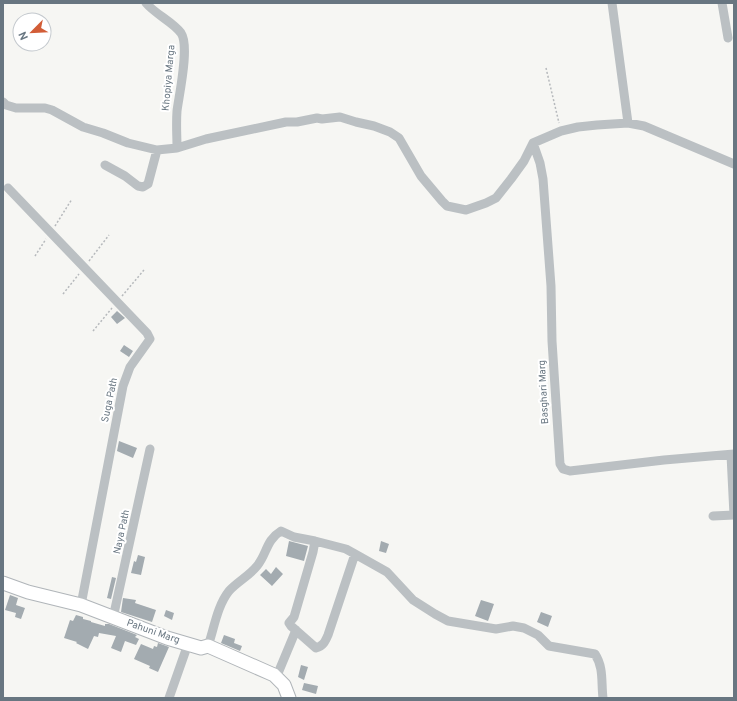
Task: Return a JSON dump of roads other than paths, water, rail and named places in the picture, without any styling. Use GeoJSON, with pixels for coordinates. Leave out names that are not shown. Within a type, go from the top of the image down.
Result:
{"type":"FeatureCollection","features":[{"type":"Feature","properties":{"kind":"street","name":"Khopiya Marga"},"geometry":{"type":"LineString","coordinates":[[146,3],[150,8],[180,31],[184,38],[181,88],[177,111],[177,148]]}},
{"type":"Feature","properties":{"kind":"street"},"geometry":{"type":"LineString","coordinates":[[612,3],[628,123]]}},
{"type":"Feature","properties":{"kind":"street"},"geometry":{"type":"LineString","coordinates":[[722,3],[728,38]]}},
{"type":"Feature","properties":{"kind":"street"},"geometry":{"type":"LineString","coordinates":[[3,102],[6,105],[16,108],[45,108],[52,110],[82,127],[157,150],[177,148],[206,139],[286,122],[340,117],[374,126],[390,132],[399,138],[422,176],[442,201],[447,206],[466,210],[496,198],[524,160],[532,143],[561,131],[590,125],[628,123],[644,126],[734,164]]}},
{"type":"Feature","properties":{"kind":"street","name":"Basghari Marg"},"geometry":{"type":"LineString","coordinates":[[532,143],[540,163],[543,179],[551,286],[552,341],[557,429],[560,464],[562,469],[570,471],[733,454]]}},
{"type":"Feature","properties":{"kind":"street"},"geometry":{"type":"LineString","coordinates":[[105,165],[125,176],[138,186],[143,187],[148,184],[157,150]]}},
{"type":"Feature","properties":{"kind":"street","name":"Suga Path"},"geometry":{"type":"LineString","coordinates":[[8,188],[147,333],[150,339],[130,367],[123,386],[81,605]]}},
{"type":"Feature","properties":{"kind":"street","name":"Naya Path"},"geometry":{"type":"LineString","coordinates":[[114,618],[150,450]]}},
{"type":"Feature","properties":{"kind":"street"},"geometry":{"type":"LineString","coordinates":[[713,516],[734,515],[733,454]]}},
{"type":"Feature","properties":{"kind":"street"},"geometry":{"type":"LineString","coordinates":[[208,646],[224,599],[234,586],[252,572],[258,565],[274,536],[281,531],[294,537],[315,540],[346,549],[387,572],[413,600],[448,621],[496,629],[513,626],[524,628],[538,636],[549,646],[595,654],[599,660],[602,672],[604,698]]}},
{"type":"Feature","properties":{"kind":"street"},"geometry":{"type":"LineString","coordinates":[[315,540],[314,552],[294,617],[289,623],[316,648],[324,644],[328,636],[355,554]]}},
{"type":"Feature","properties":{"kind":"street","name":"Pahuni Marg"},"geometry":{"type":"LineString","coordinates":[[3,582],[28,592],[81,605],[188,644],[201,648],[208,646],[274,675],[284,685],[290,698]]}},
{"type":"Feature","properties":{"kind":"street"},"geometry":{"type":"LineString","coordinates":[[276,678],[296,630]]}},
{"type":"Feature","properties":{"kind":"street"},"geometry":{"type":"LineString","coordinates":[[169,698],[188,644]]}}]}
